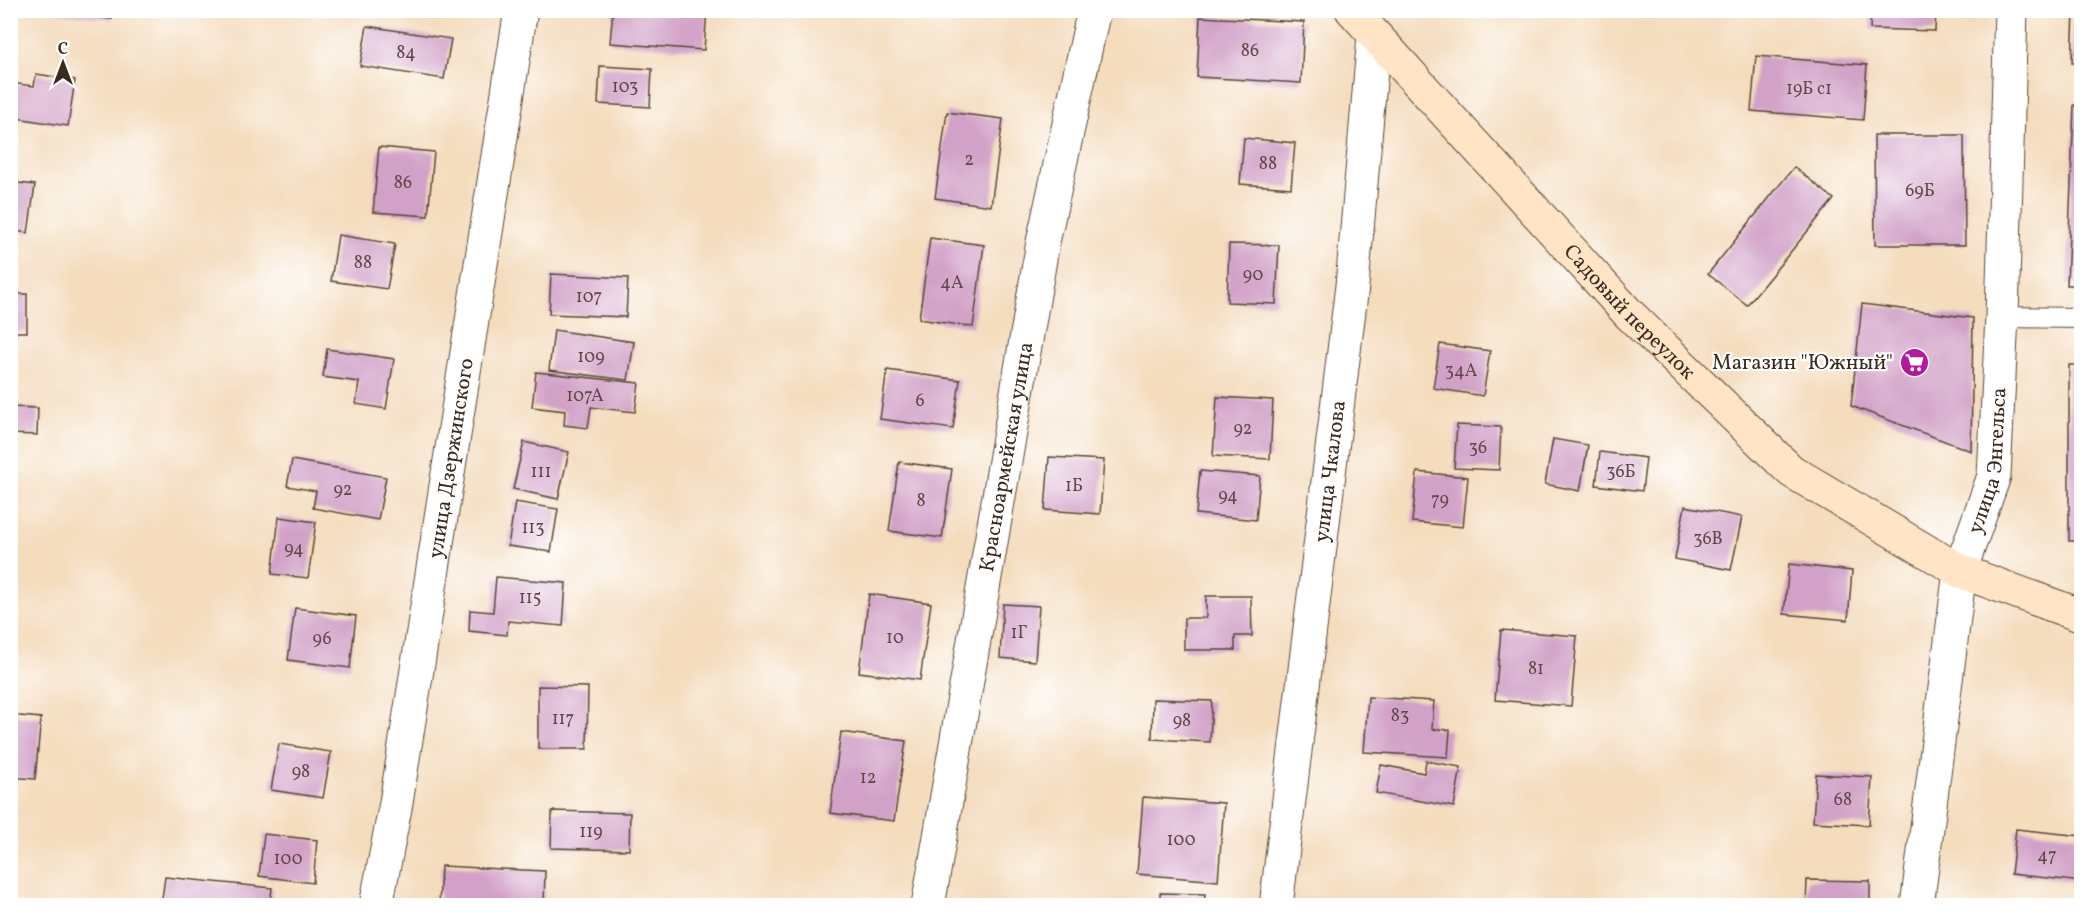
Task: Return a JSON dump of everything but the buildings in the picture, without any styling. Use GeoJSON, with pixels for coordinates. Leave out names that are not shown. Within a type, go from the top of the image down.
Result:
{"type":"FeatureCollection","features":[{"type":"Feature","properties":{"kind":"street","name":"улица Дзержинского"},"geometry":{"type":"LineString","coordinates":[[376,906],[396,803],[521,10]]}},
{"type":"Feature","properties":{"kind":"street","name":"Красноармейская улица"},"geometry":{"type":"LineString","coordinates":[[928,906],[1043,242],[1094,10]]}},
{"type":"Feature","properties":{"kind":"street","name":"Садовый переулок"},"geometry":{"type":"LineString","coordinates":[[1352,10],[1629,314],[1791,471],[1960,571],[2082,616]]}},
{"type":"Feature","properties":{"kind":"street","name":"улица Энгельса"},"geometry":{"type":"LineString","coordinates":[[1917,906],[1960,571],[1994,476],[2002,317],[2011,10]]}},
{"type":"Feature","properties":{"kind":"street","name":"улица Чкалова"},"geometry":{"type":"LineString","coordinates":[[1276,906],[1352,286],[1374,36]]}},
{"type":"Feature","properties":{"kind":"lane"},"geometry":{"type":"LineString","coordinates":[[2002,317],[2082,318]]}},
{"type":"Feature","properties":{"kind":"place","name":"Магазин \"Южный\""},"geometry":{"type":"Point","coordinates":[1914,362]}}]}
